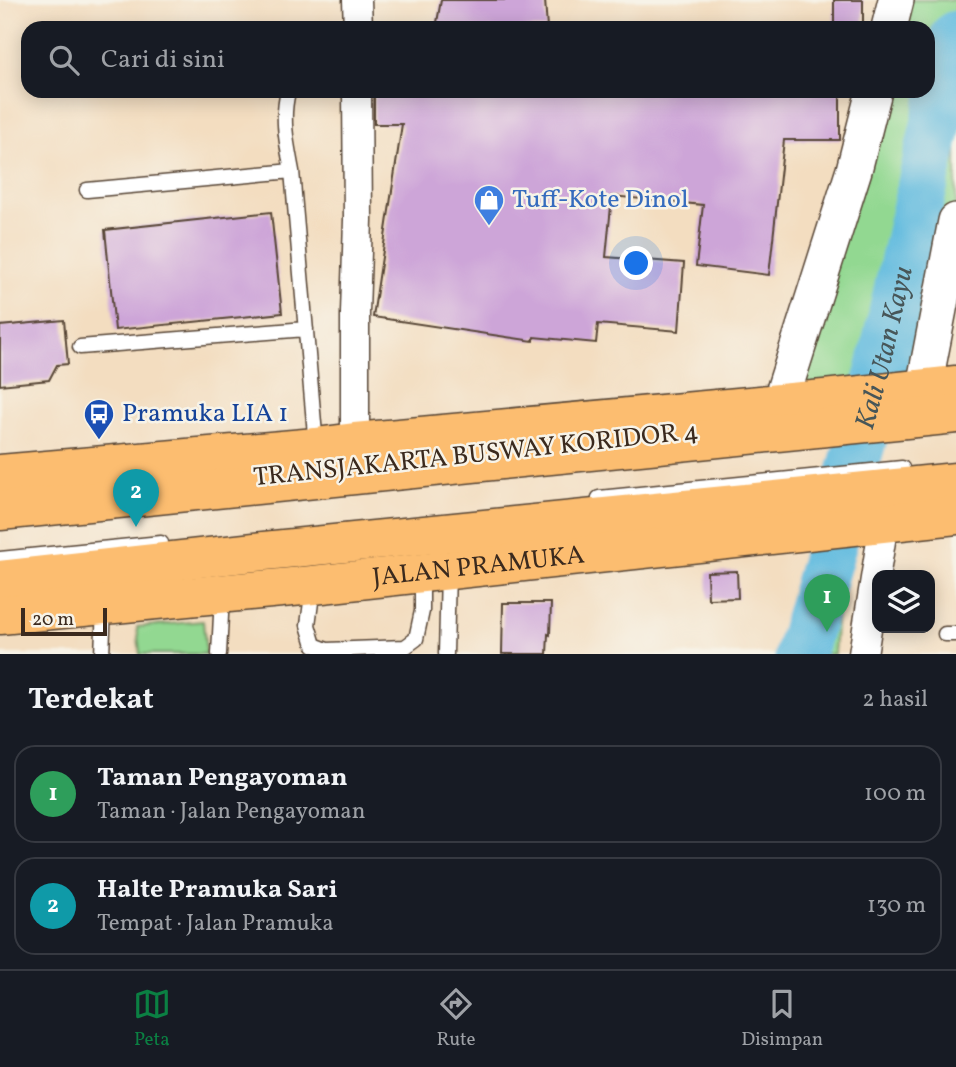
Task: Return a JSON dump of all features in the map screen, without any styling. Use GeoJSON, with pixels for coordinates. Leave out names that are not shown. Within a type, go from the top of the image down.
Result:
{"type":"FeatureCollection","features":[{"type":"Feature","properties":{"kind":"main road"},"geometry":{"type":"LineString","coordinates":[[0,511],[658,445],[925,395],[956,414]]}},
{"type":"Feature","properties":{"kind":"main road"},"geometry":{"type":"LineString","coordinates":[[0,474],[316,447],[686,410],[780,403],[853,409]]}},
{"type":"Feature","properties":{"kind":"main road"},"geometry":{"type":"LineString","coordinates":[[658,445],[686,410]]}},
{"type":"Feature","properties":{"kind":"main road","name":"JALAN PRAMUKA"},"geometry":{"type":"LineString","coordinates":[[0,580],[104,606],[313,585],[435,571],[811,513],[956,482]]}},
{"type":"Feature","properties":{"kind":"main road","name":"JALAN PRAMUKA"},"geometry":{"type":"LineString","coordinates":[[868,502],[956,515]]}},
{"type":"Feature","properties":{"kind":"main road","name":"JALAN PRAMUKA"},"geometry":{"type":"LineString","coordinates":[[0,615],[52,593],[264,551],[811,513]]}},
{"type":"Feature","properties":{"kind":"street"},"geometry":{"type":"LineString","coordinates":[[357,0],[358,21]]}},
{"type":"Feature","properties":{"kind":"street"},"geometry":{"type":"LineString","coordinates":[[891,21],[896,0]]}},
{"type":"Feature","properties":{"kind":"street"},"geometry":{"type":"LineString","coordinates":[[355,442],[355,313],[359,220],[357,98]]}},
{"type":"Feature","properties":{"kind":"street"},"geometry":{"type":"LineString","coordinates":[[780,403],[854,170],[872,98]]}},
{"type":"Feature","properties":{"kind":"street"},"geometry":{"type":"LineString","coordinates":[[925,395],[956,221]]}},
{"type":"Feature","properties":{"kind":"street"},"geometry":{"type":"LineString","coordinates":[[863,654],[868,502]]}},
{"type":"Feature","properties":{"kind":"lane"},"geometry":{"type":"LineString","coordinates":[[286,98],[283,110],[292,171],[316,447]]}},
{"type":"Feature","properties":{"kind":"lane"},"geometry":{"type":"LineString","coordinates":[[87,190],[292,171]]}},
{"type":"Feature","properties":{"kind":"lane"},"geometry":{"type":"LineString","coordinates":[[80,347],[306,329]]}},
{"type":"Feature","properties":{"kind":"lane"},"geometry":{"type":"LineString","coordinates":[[584,500],[868,502],[913,467]]}},
{"type":"Feature","properties":{"kind":"lane"},"geometry":{"type":"LineString","coordinates":[[0,559],[175,542]]}},
{"type":"Feature","properties":{"kind":"lane"},"geometry":{"type":"LineString","coordinates":[[313,585],[308,625],[314,645],[327,650],[405,647],[416,639],[435,571]]}},
{"type":"Feature","properties":{"kind":"lane"},"geometry":{"type":"LineString","coordinates":[[435,571],[446,654]]}},
{"type":"Feature","properties":{"kind":"lane"},"geometry":{"type":"LineString","coordinates":[[219,654],[222,594]]}},
{"type":"Feature","properties":{"kind":"lane"},"geometry":{"type":"LineString","coordinates":[[102,654],[104,606]]}},
{"type":"Feature","properties":{"kind":"green space"},"geometry":{"type":"Polygon","coordinates":[[[895,0],[956,0],[956,219],[921,383],[780,402],[868,98],[935,98],[935,21],[890,21],[895,0]]]}},
{"type":"Feature","properties":{"kind":"green space"},"geometry":{"type":"Polygon","coordinates":[[[838,597],[834,654],[814,654],[823,609],[838,597]]]}},
{"type":"Feature","properties":{"kind":"green space"},"geometry":{"type":"Polygon","coordinates":[[[203,621],[206,654],[140,654],[137,627],[203,621]]]}},
{"type":"Feature","properties":{"kind":"building"},"geometry":{"type":"Polygon","coordinates":[[[441,0],[545,0],[546,21],[437,21],[441,0]]]}},
{"type":"Feature","properties":{"kind":"building"},"geometry":{"type":"Polygon","coordinates":[[[834,0],[863,0],[863,21],[834,21],[834,0]]]}},
{"type":"Feature","properties":{"kind":"building"},"geometry":{"type":"Polygon","coordinates":[[[374,98],[840,98],[840,140],[784,140],[769,275],[696,266],[703,205],[612,196],[606,257],[684,263],[679,331],[598,324],[596,343],[534,337],[533,341],[373,317],[402,124],[374,124],[374,98]]]}},
{"type":"Feature","properties":{"kind":"building"},"geometry":{"type":"Polygon","coordinates":[[[271,212],[282,313],[115,330],[105,230],[271,212]]]}},
{"type":"Feature","properties":{"kind":"building"},"geometry":{"type":"Polygon","coordinates":[[[64,320],[68,364],[57,365],[49,380],[0,385],[0,326],[64,320]]]}},
{"type":"Feature","properties":{"kind":"building"},"geometry":{"type":"Polygon","coordinates":[[[737,571],[738,598],[708,599],[707,572],[737,571]]]}},
{"type":"Feature","properties":{"kind":"building"},"geometry":{"type":"Polygon","coordinates":[[[503,603],[551,603],[547,654],[502,654],[503,603]]]}},
{"type":"Feature","properties":{"kind":"waterway","name":"Kali Utan Kayu"},"geometry":{"type":"LineString","coordinates":[[800,654],[881,371],[956,36]]}},
{"type":"Feature","properties":{"kind":"place","name":"Tuff-Kote Dinol"},"geometry":{"type":"Point","coordinates":[489,227]}},
{"type":"Feature","properties":{"kind":"place","name":"Pramuka LIA 1"},"geometry":{"type":"Point","coordinates":[99,441]}},
{"type":"Feature","properties":{"kind":"place","name":"Halte Pramuka Sari"},"geometry":{"type":"Point","coordinates":[136,527]}},
{"type":"Feature","properties":{"kind":"place","name":"Taman Pengayoman"},"geometry":{"type":"Point","coordinates":[827,632]}}]}
